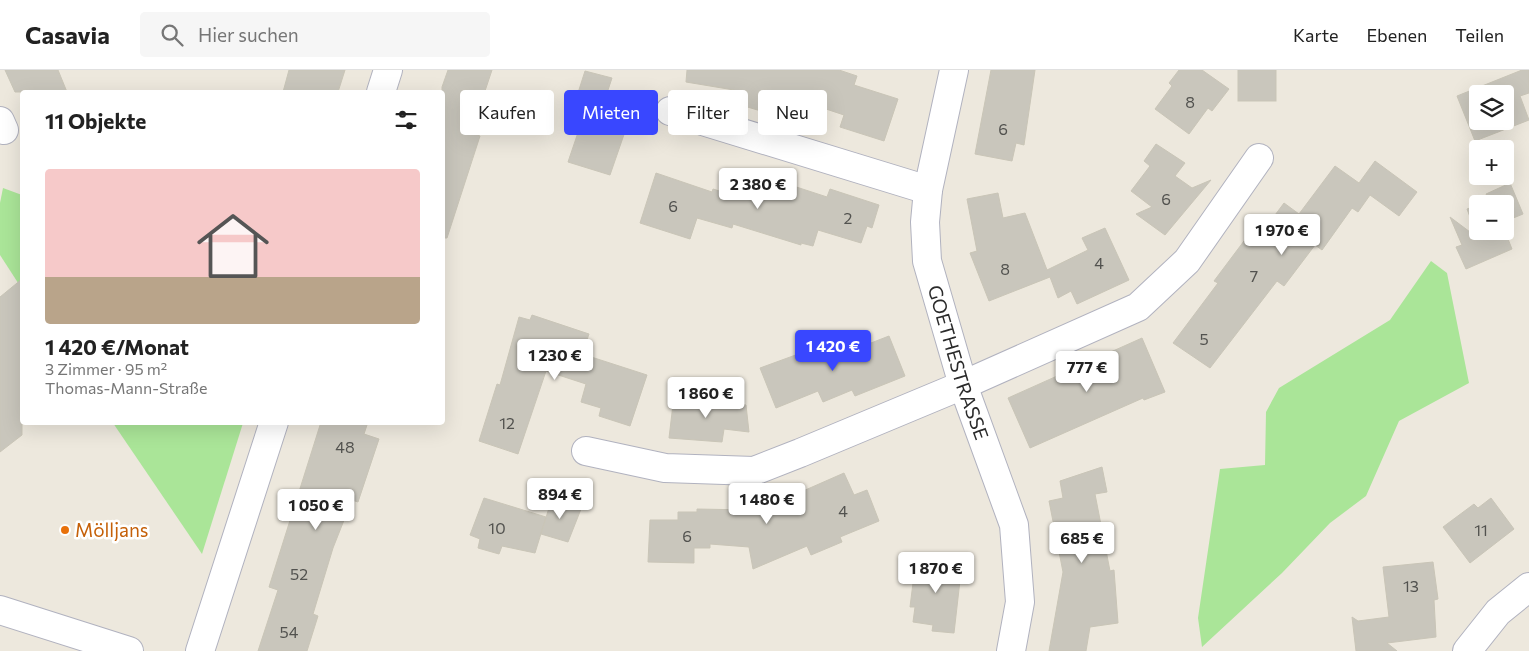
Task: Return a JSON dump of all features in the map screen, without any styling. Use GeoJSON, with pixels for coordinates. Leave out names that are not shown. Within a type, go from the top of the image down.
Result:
{"type":"FeatureCollection","features":[{"type":"Feature","properties":{"kind":"street"},"geometry":{"type":"LineString","coordinates":[[381,90],[388,70]]}},
{"type":"Feature","properties":{"kind":"street","name":"GOETHESTRASSE"},"geometry":{"type":"LineString","coordinates":[[954,70],[928,190],[925,222],[927,261],[963,385],[1014,525],[1020,602],[1011,651]]}},
{"type":"Feature","properties":{"kind":"street"},"geometry":{"type":"LineString","coordinates":[[748,135],[928,190]]}},
{"type":"Feature","properties":{"kind":"street"},"geometry":{"type":"LineString","coordinates":[[586,452],[665,468],[754,470],[963,385],[1138,307],[1187,261],[1259,158]]}},
{"type":"Feature","properties":{"kind":"street"},"geometry":{"type":"LineString","coordinates":[[200,651],[273,425]]}},
{"type":"Feature","properties":{"kind":"street"},"geometry":{"type":"LineString","coordinates":[[1468,651],[1498,612],[1529,587]]}},
{"type":"Feature","properties":{"kind":"street"},"geometry":{"type":"LineString","coordinates":[[0,610],[129,651]]}},
{"type":"Feature","properties":{"kind":"green space"},"geometry":{"type":"Polygon","coordinates":[[[3,188],[20,194],[20,286],[0,255],[0,203],[3,188]]]}},
{"type":"Feature","properties":{"kind":"green space"},"geometry":{"type":"Polygon","coordinates":[[[1431,261],[1447,273],[1469,383],[1399,421],[1366,496],[1330,523],[1282,573],[1202,647],[1198,618],[1220,469],[1265,465],[1266,412],[1279,388],[1390,320],[1431,261]]]}},
{"type":"Feature","properties":{"kind":"green space"},"geometry":{"type":"Polygon","coordinates":[[[114,425],[242,425],[202,554],[114,425]]]}},
{"type":"Feature","properties":{"kind":"building"},"geometry":{"type":"Polygon","coordinates":[[[5,70],[58,70],[66,90],[20,90],[20,92],[15,92],[5,70]]]}},
{"type":"Feature","properties":{"kind":"building"},"geometry":{"type":"Polygon","coordinates":[[[289,70],[345,70],[339,90],[284,90],[289,70]]]}},
{"type":"Feature","properties":{"kind":"building"},"geometry":{"type":"Polygon","coordinates":[[[448,70],[492,70],[485,90],[460,90],[460,135],[480,136],[447,238],[445,238],[445,90],[442,90],[448,70]]]}},
{"type":"Feature","properties":{"kind":"building"},"geometry":{"type":"Polygon","coordinates":[[[687,70],[839,70],[857,76],[854,85],[898,99],[884,141],[840,127],[844,115],[827,109],[827,90],[758,90],[758,110],[748,107],[748,90],[734,90],[686,82],[687,70]]]}},
{"type":"Feature","properties":{"kind":"building"},"geometry":{"type":"Polygon","coordinates":[[[991,70],[1035,70],[1024,145],[1016,143],[1012,161],[975,154],[991,70]]]}},
{"type":"Feature","properties":{"kind":"building"},"geometry":{"type":"Polygon","coordinates":[[[1179,70],[1202,70],[1229,89],[1212,111],[1208,108],[1189,134],[1155,109],[1172,86],[1169,83],[1179,70]]]}},
{"type":"Feature","properties":{"kind":"building"},"geometry":{"type":"Polygon","coordinates":[[[1238,70],[1276,70],[1276,101],[1238,101],[1238,70]]]}},
{"type":"Feature","properties":{"kind":"building"},"geometry":{"type":"Polygon","coordinates":[[[1522,70],[1529,70],[1529,93],[1520,96],[1529,120],[1514,126],[1514,85],[1484,85],[1522,70]]]}},
{"type":"Feature","properties":{"kind":"building"},"geometry":{"type":"Polygon","coordinates":[[[585,71],[612,78],[608,90],[579,90],[585,71]]]}},
{"type":"Feature","properties":{"kind":"building"},"geometry":{"type":"Polygon","coordinates":[[[1469,91],[1469,126],[1457,96],[1469,91]]]}},
{"type":"Feature","properties":{"kind":"building"},"geometry":{"type":"Polygon","coordinates":[[[1471,130],[1503,130],[1478,140],[1475,140],[1471,130]]]}},
{"type":"Feature","properties":{"kind":"building"},"geometry":{"type":"Polygon","coordinates":[[[577,135],[624,135],[610,175],[568,162],[577,135]]]}},
{"type":"Feature","properties":{"kind":"building"},"geometry":{"type":"Polygon","coordinates":[[[1156,144],[1185,163],[1175,176],[1192,188],[1211,180],[1165,235],[1136,214],[1152,207],[1131,191],[1150,166],[1144,161],[1156,144]]]}},
{"type":"Feature","properties":{"kind":"building"},"geometry":{"type":"Polygon","coordinates":[[[1375,161],[1417,192],[1399,216],[1370,195],[1358,212],[1352,208],[1322,250],[1315,245],[1284,286],[1277,281],[1210,368],[1173,343],[1218,283],[1214,281],[1247,237],[1255,242],[1284,203],[1299,214],[1335,166],[1359,183],[1375,161]]]}},
{"type":"Feature","properties":{"kind":"building"},"geometry":{"type":"Polygon","coordinates":[[[656,173],[712,192],[713,189],[726,193],[730,174],[776,187],[778,181],[827,197],[830,189],[879,205],[872,228],[867,226],[861,243],[818,230],[813,246],[801,243],[801,245],[733,224],[732,228],[697,218],[690,239],[640,223],[656,173]]]}},
{"type":"Feature","properties":{"kind":"building"},"geometry":{"type":"Polygon","coordinates":[[[1506,185],[1511,185],[1523,214],[1514,218],[1514,195],[1486,194],[1506,185]]]}},
{"type":"Feature","properties":{"kind":"building"},"geometry":{"type":"Polygon","coordinates":[[[998,193],[1003,218],[1025,213],[1047,270],[1088,250],[1082,238],[1105,228],[1129,280],[1077,304],[1071,291],[1058,298],[1050,277],[989,301],[970,253],[977,251],[967,199],[998,193]]]}},
{"type":"Feature","properties":{"kind":"building"},"geometry":{"type":"Polygon","coordinates":[[[1450,217],[1469,231],[1469,240],[1508,240],[1512,249],[1466,269],[1456,247],[1462,245],[1450,217]]]}},
{"type":"Feature","properties":{"kind":"building"},"geometry":{"type":"Polygon","coordinates":[[[20,281],[20,425],[22,425],[22,435],[0,452],[0,297],[20,281]]]}},
{"type":"Feature","properties":{"kind":"building"},"geometry":{"type":"Polygon","coordinates":[[[532,315],[589,334],[582,354],[647,375],[630,426],[599,416],[601,408],[581,402],[586,384],[546,371],[518,454],[479,441],[497,384],[500,385],[519,317],[530,320],[532,315]]]}},
{"type":"Feature","properties":{"kind":"building"},"geometry":{"type":"Polygon","coordinates":[[[889,336],[905,376],[855,396],[852,390],[823,402],[818,391],[776,408],[760,368],[834,341],[840,355],[889,336]]]}},
{"type":"Feature","properties":{"kind":"building"},"geometry":{"type":"Polygon","coordinates":[[[1142,338],[1165,392],[1144,400],[1143,398],[1030,448],[1008,398],[1142,338]]]}},
{"type":"Feature","properties":{"kind":"building"},"geometry":{"type":"Polygon","coordinates":[[[674,396],[746,405],[749,432],[724,429],[722,442],[669,438],[674,396]]]}},
{"type":"Feature","properties":{"kind":"building"},"geometry":{"type":"Polygon","coordinates":[[[320,425],[367,425],[364,434],[379,439],[358,502],[352,500],[333,548],[313,614],[318,616],[307,651],[258,651],[278,590],[269,587],[320,425]]]}},
{"type":"Feature","properties":{"kind":"building"},"geometry":{"type":"Polygon","coordinates":[[[1102,467],[1107,492],[1095,494],[1110,571],[1114,570],[1118,623],[1090,627],[1086,651],[1049,651],[1063,572],[1049,501],[1063,498],[1060,481],[1102,467]]]}},
{"type":"Feature","properties":{"kind":"building"},"geometry":{"type":"Polygon","coordinates":[[[844,473],[854,495],[867,490],[879,521],[840,537],[842,542],[811,555],[807,546],[753,569],[749,547],[710,544],[710,548],[694,548],[694,563],[648,562],[650,520],[678,520],[678,512],[697,512],[697,509],[749,510],[792,491],[794,495],[844,473]]]}},
{"type":"Feature","properties":{"kind":"building"},"geometry":{"type":"Polygon","coordinates":[[[484,498],[546,517],[535,553],[502,546],[499,554],[478,548],[480,539],[470,535],[484,498]]]}},
{"type":"Feature","properties":{"kind":"building"},"geometry":{"type":"Polygon","coordinates":[[[552,498],[581,509],[568,542],[541,534],[552,498]]]}},
{"type":"Feature","properties":{"kind":"building"},"geometry":{"type":"Polygon","coordinates":[[[1491,498],[1514,529],[1470,563],[1443,527],[1474,504],[1478,508],[1491,498]]]}},
{"type":"Feature","properties":{"kind":"building"},"geometry":{"type":"Polygon","coordinates":[[[916,559],[962,563],[954,633],[932,631],[933,625],[913,622],[915,607],[910,607],[916,559]]]}},
{"type":"Feature","properties":{"kind":"building"},"geometry":{"type":"Polygon","coordinates":[[[1433,562],[1438,599],[1434,600],[1436,637],[1387,643],[1397,651],[1356,651],[1352,617],[1358,621],[1389,617],[1383,567],[1433,562]]]}},
{"type":"Feature","properties":{"kind":"place","name":"Mölljans"},"geometry":{"type":"Point","coordinates":[65,530]}}]}
